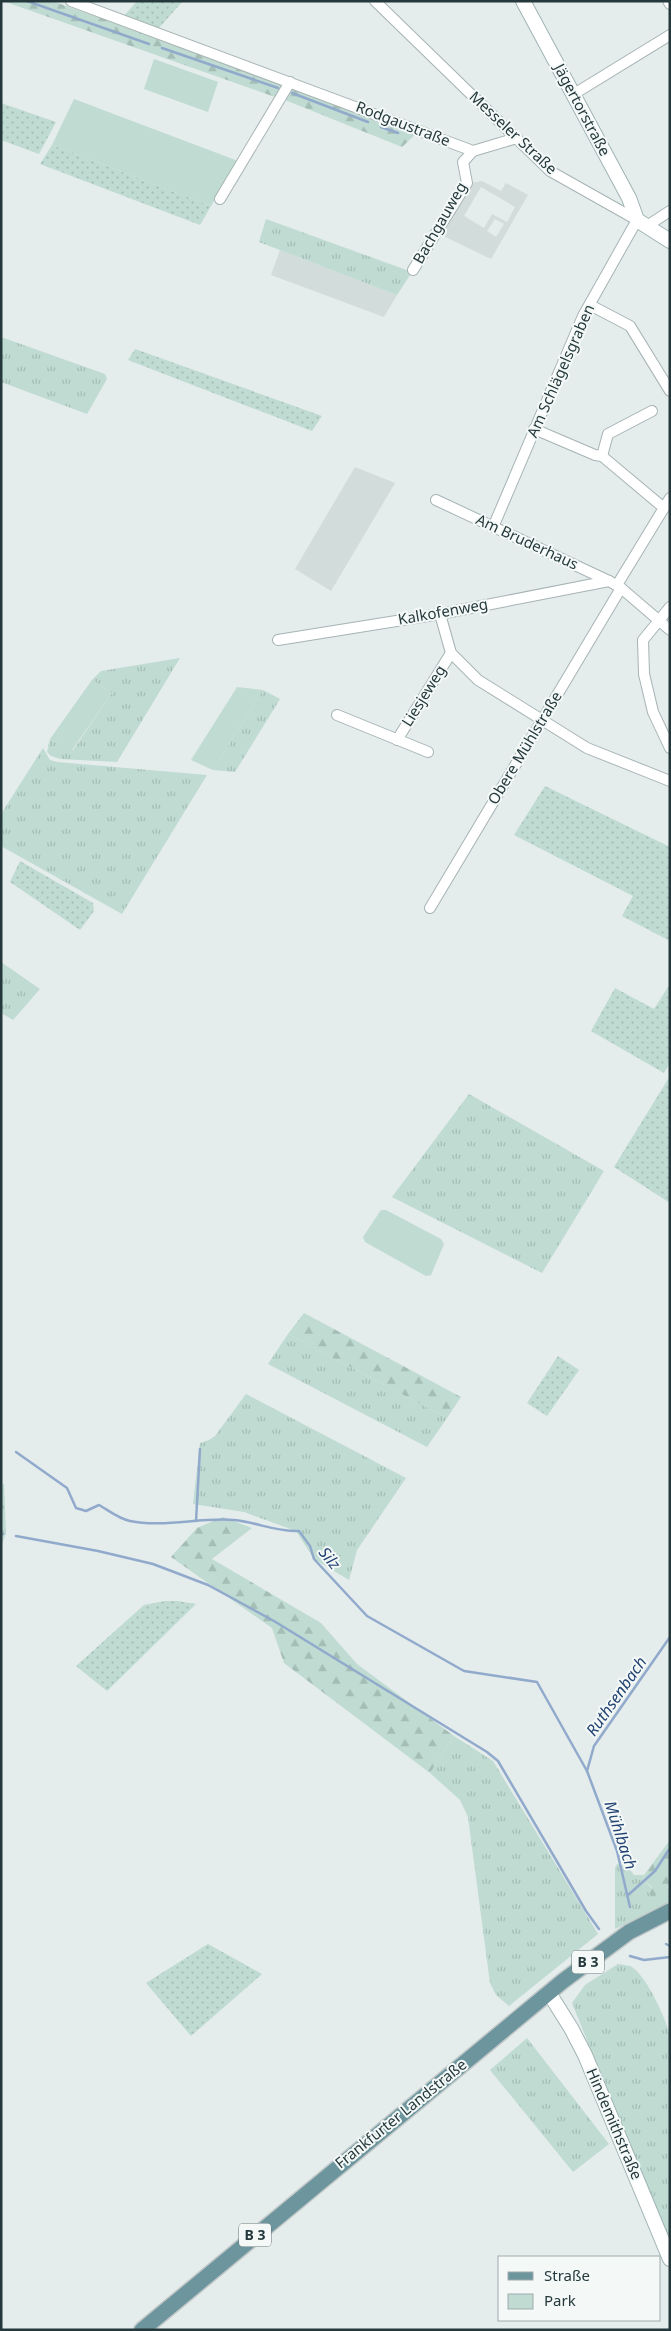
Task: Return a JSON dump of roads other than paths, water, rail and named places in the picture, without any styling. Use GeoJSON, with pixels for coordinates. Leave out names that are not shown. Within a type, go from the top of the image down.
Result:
{"type":"FeatureCollection","features":[{"type":"Feature","properties":{"kind":"main road","name":"Frankfurter Landstraße"},"geometry":{"type":"LineString","coordinates":[[142,2330],[549,1993],[612,1944],[643,1924],[670,1911]]}},
{"type":"Feature","properties":{"kind":"street","name":"Rodgaustraße"},"geometry":{"type":"LineString","coordinates":[[71,1],[473,150]]}},
{"type":"Feature","properties":{"kind":"street","name":"Messeler Straße"},"geometry":{"type":"LineString","coordinates":[[375,1],[550,171],[670,241]]}},
{"type":"Feature","properties":{"kind":"street","name":"Jägertorstraße"},"geometry":{"type":"LineString","coordinates":[[522,1],[574,94],[642,223]]}},
{"type":"Feature","properties":{"kind":"street"},"geometry":{"type":"LineString","coordinates":[[574,94],[670,35]]}},
{"type":"Feature","properties":{"kind":"street"},"geometry":{"type":"LineString","coordinates":[[220,199],[290,82]]}},
{"type":"Feature","properties":{"kind":"street"},"geometry":{"type":"LineString","coordinates":[[473,150],[517,138]]}},
{"type":"Feature","properties":{"kind":"street","name":"Bachgauweg"},"geometry":{"type":"LineString","coordinates":[[413,270],[468,182],[463,162],[473,150]]}},
{"type":"Feature","properties":{"kind":"street"},"geometry":{"type":"LineString","coordinates":[[642,223],[670,212]]}},
{"type":"Feature","properties":{"kind":"street","name":"Am Schlägelsgraben"},"geometry":{"type":"LineString","coordinates":[[494,525],[590,305],[642,223]]}},
{"type":"Feature","properties":{"kind":"street"},"geometry":{"type":"LineString","coordinates":[[590,305],[630,326],[670,391]]}},
{"type":"Feature","properties":{"kind":"street"},"geometry":{"type":"LineString","coordinates":[[602,456],[608,434],[652,412]]}},
{"type":"Feature","properties":{"kind":"street"},"geometry":{"type":"LineString","coordinates":[[534,430],[595,456],[602,456],[664,508]]}},
{"type":"Feature","properties":{"kind":"street","name":"Obere Mühlstraße"},"geometry":{"type":"LineString","coordinates":[[430,908],[542,721],[615,585],[670,498]]}},
{"type":"Feature","properties":{"kind":"street","name":"Am Bruderhaus"},"geometry":{"type":"LineString","coordinates":[[436,500],[494,525],[615,585],[670,630]]}},
{"type":"Feature","properties":{"kind":"street","name":"Kalkofenweg"},"geometry":{"type":"LineString","coordinates":[[278,640],[615,585]]}},
{"type":"Feature","properties":{"kind":"street"},"geometry":{"type":"LineString","coordinates":[[670,607],[643,640],[644,674],[653,712],[670,748]]}},
{"type":"Feature","properties":{"kind":"street"},"geometry":{"type":"LineString","coordinates":[[440,614],[451,652],[478,680],[587,748],[670,781]]}},
{"type":"Feature","properties":{"kind":"street","name":"Liesjeweg"},"geometry":{"type":"LineString","coordinates":[[397,740],[451,652]]}},
{"type":"Feature","properties":{"kind":"street","name":"Liesjeweg"},"geometry":{"type":"LineString","coordinates":[[337,715],[428,752]]}},
{"type":"Feature","properties":{"kind":"street","name":"Hindemithstraße"},"geometry":{"type":"LineString","coordinates":[[549,1993],[585,2055],[670,2259]]}},
{"type":"Feature","properties":{"kind":"waterway"},"geometry":{"type":"LineString","coordinates":[[27,1],[149,44]]}},
{"type":"Feature","properties":{"kind":"waterway"},"geometry":{"type":"LineString","coordinates":[[162,48],[278,88]]}},
{"type":"Feature","properties":{"kind":"waterway"},"geometry":{"type":"LineString","coordinates":[[292,93],[368,122]]}},
{"type":"Feature","properties":{"kind":"waterway"},"geometry":{"type":"LineString","coordinates":[[381,127],[398,133]]}},
{"type":"Feature","properties":{"kind":"waterway"},"geometry":{"type":"LineString","coordinates":[[196,1521],[200,1449]]}},
{"type":"Feature","properties":{"kind":"waterway","name":"Silz"},"geometry":{"type":"LineString","coordinates":[[16,1452],[67,1488],[76,1508],[86,1511],[99,1505],[122,1518],[143,1523],[221,1519],[282,1530],[299,1531],[310,1546],[314,1559],[367,1616],[464,1671],[537,1682],[587,1771],[617,1851],[630,1907]]}},
{"type":"Feature","properties":{"kind":"waterway"},"geometry":{"type":"LineString","coordinates":[[16,1536],[98,1551],[153,1564],[208,1585],[274,1621],[487,1752],[498,1761],[586,1911],[599,1929]]}},
{"type":"Feature","properties":{"kind":"waterway","name":"Ruthsenbach"},"geometry":{"type":"LineString","coordinates":[[587,1771],[594,1746],[670,1637]]}},
{"type":"Feature","properties":{"kind":"waterway"},"geometry":{"type":"LineString","coordinates":[[627,1896],[655,1871],[670,1848]]}},
{"type":"Feature","properties":{"kind":"waterway","name":"Mühlbach"},"geometry":{"type":"LineString","coordinates":[[666,1944],[670,1946]]}},
{"type":"Feature","properties":{"kind":"waterway"},"geometry":{"type":"LineString","coordinates":[[630,1956],[644,1960],[670,1957]]}}]}
